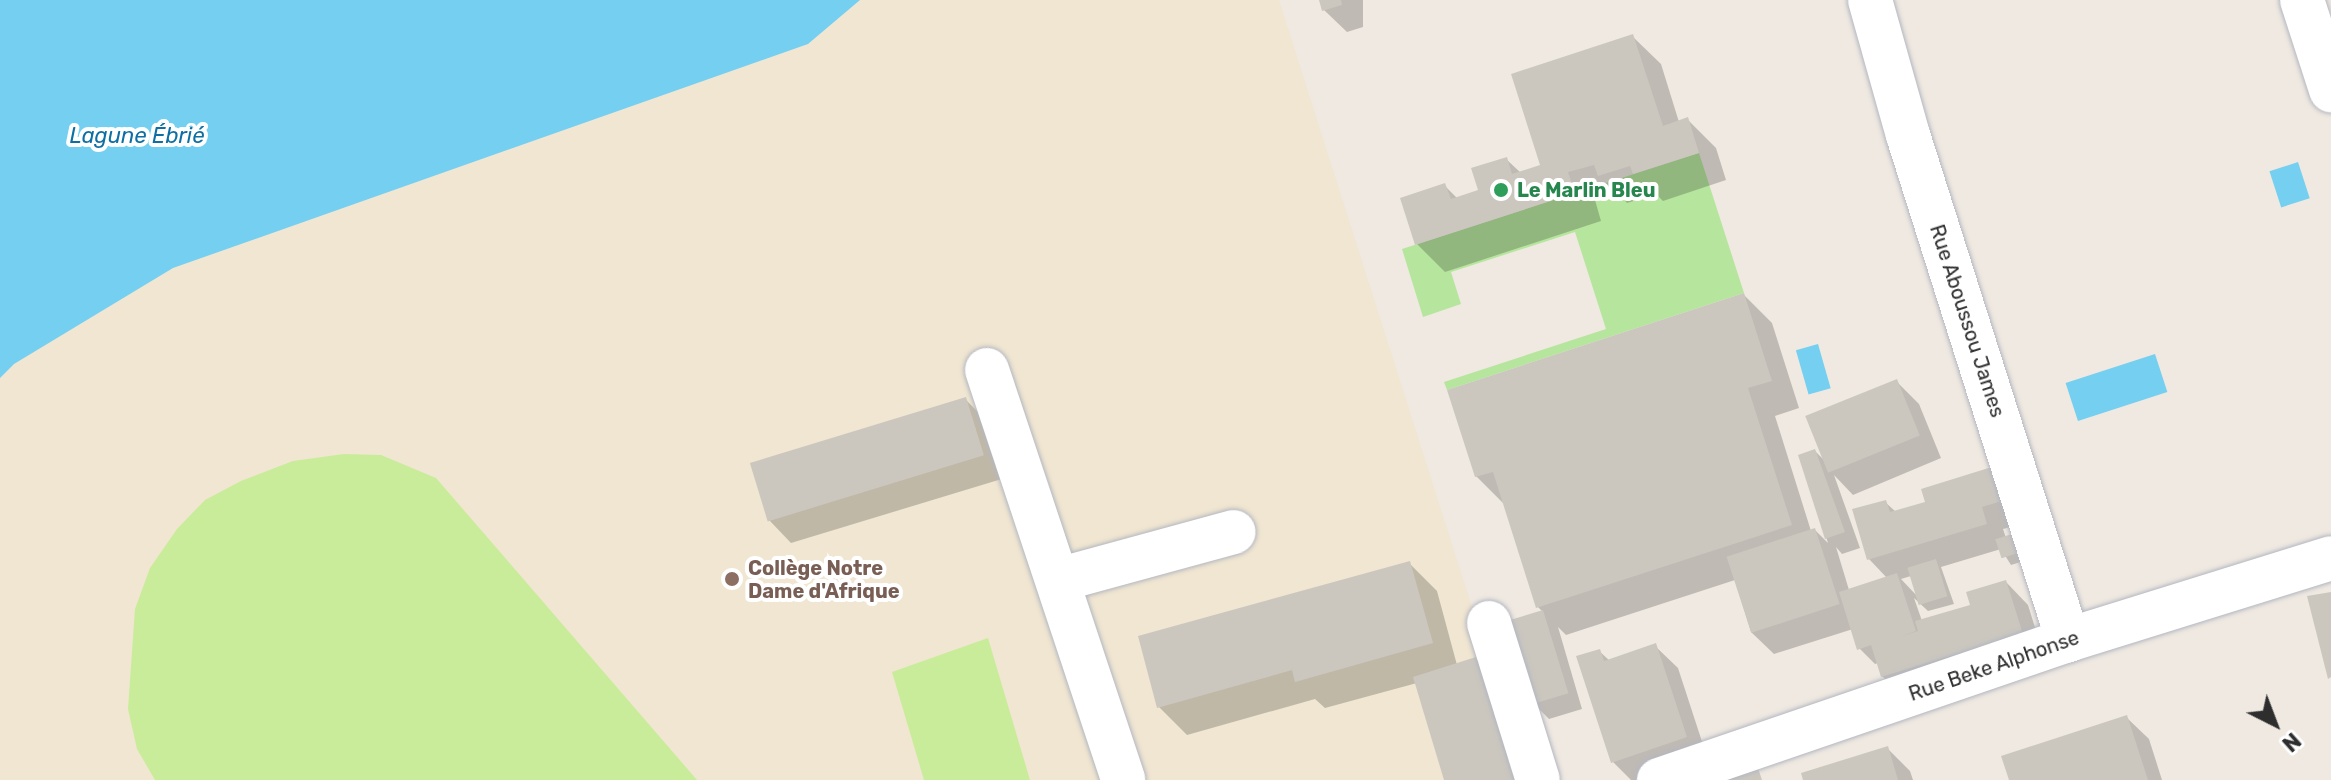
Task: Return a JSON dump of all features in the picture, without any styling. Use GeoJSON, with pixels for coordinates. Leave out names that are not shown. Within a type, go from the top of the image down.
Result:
{"type":"FeatureCollection","features":[{"type":"Feature","properties":{"kind":"street","name":"Rue Aboussou James"},"geometry":{"type":"LineString","coordinates":[[1870,0],[1908,135],[2068,640]]}},
{"type":"Feature","properties":{"kind":"street"},"geometry":{"type":"LineString","coordinates":[[2302,0],[2331,90]]}},
{"type":"Feature","properties":{"kind":"street"},"geometry":{"type":"LineString","coordinates":[[987,370],[1123,780]]}},
{"type":"Feature","properties":{"kind":"street"},"geometry":{"type":"LineString","coordinates":[[1058,580],[1234,532]]}},
{"type":"Feature","properties":{"kind":"street","name":"Rue Beke Alphonse"},"geometry":{"type":"LineString","coordinates":[[1659,780],[2068,640],[2331,558]]}},
{"type":"Feature","properties":{"kind":"street"},"geometry":{"type":"LineString","coordinates":[[1489,623],[1538,780]]}},
{"type":"Feature","properties":{"kind":"shaded area","name":"Collège Notre Dame d'Afrique"},"geometry":{"type":"Polygon","coordinates":[[[860,0],[1279,0],[1527,780],[0,780],[0,378],[14,364],[173,268],[808,44],[860,0]]]}},
{"type":"Feature","properties":{"kind":"green space"},"geometry":{"type":"Polygon","coordinates":[[[1699,153],[1744,293],[1447,390],[1444,382],[1606,329],[1575,232],[1451,272],[1461,304],[1423,317],[1402,249],[1699,153]]]}},
{"type":"Feature","properties":{"kind":"green space"},"geometry":{"type":"Polygon","coordinates":[[[344,454],[381,455],[436,478],[697,780],[155,780],[137,749],[128,709],[135,609],[150,568],[177,529],[205,500],[241,481],[293,461],[344,454]]]}},
{"type":"Feature","properties":{"kind":"green space"},"geometry":{"type":"Polygon","coordinates":[[[988,638],[1030,780],[924,780],[892,672],[988,638]]]}},
{"type":"Feature","properties":{"kind":"water","name":"Lagune Ébrié"},"geometry":{"type":"Polygon","coordinates":[[[0,0],[860,0],[808,44],[173,268],[14,364],[0,378],[0,0]]]}},
{"type":"Feature","properties":{"kind":"water"},"geometry":{"type":"Polygon","coordinates":[[[2298,162],[2310,198],[2281,207],[2269,171],[2298,162]]]}},
{"type":"Feature","properties":{"kind":"water"},"geometry":{"type":"Polygon","coordinates":[[[1818,344],[1831,388],[1809,395],[1796,350],[1818,344]]]}},
{"type":"Feature","properties":{"kind":"water"},"geometry":{"type":"Polygon","coordinates":[[[2155,354],[2167,392],[2078,421],[2066,383],[2155,354]]]}},
{"type":"Feature","properties":{"kind":"building"},"geometry":{"type":"Polygon","coordinates":[[[1319,0],[1341,0],[1342,5],[1322,11],[1319,0]]]}},
{"type":"Feature","properties":{"kind":"building"},"geometry":{"type":"Polygon","coordinates":[[[1633,34],[1663,126],[1688,117],[1699,153],[1633,174],[1630,166],[1598,176],[1594,165],[1568,172],[1575,193],[1415,245],[1400,198],[1445,183],[1451,199],[1478,190],[1471,168],[1507,157],[1512,174],[1540,165],[1511,74],[1633,34]]]}},
{"type":"Feature","properties":{"kind":"building"},"geometry":{"type":"Polygon","coordinates":[[[1744,293],[1772,381],[1748,388],[1792,525],[1536,608],[1493,472],[1475,477],[1447,390],[1744,293]]]}},
{"type":"Feature","properties":{"kind":"building"},"geometry":{"type":"Polygon","coordinates":[[[1897,379],[1920,436],[1828,473],[1805,416],[1897,379]]]}},
{"type":"Feature","properties":{"kind":"building"},"geometry":{"type":"Polygon","coordinates":[[[966,397],[984,455],[768,521],[750,463],[966,397]]]}},
{"type":"Feature","properties":{"kind":"building"},"geometry":{"type":"Polygon","coordinates":[[[1815,449],[1845,532],[1825,539],[1798,455],[1815,449]]]}},
{"type":"Feature","properties":{"kind":"building"},"geometry":{"type":"Polygon","coordinates":[[[1995,466],[2005,500],[1982,507],[1987,524],[1867,560],[1852,509],[1886,500],[1890,512],[1925,502],[1921,489],[1995,466]]]}},
{"type":"Feature","properties":{"kind":"building"},"geometry":{"type":"Polygon","coordinates":[[[1815,528],[1840,604],[1751,633],[1727,557],[1815,528]]]}},
{"type":"Feature","properties":{"kind":"building"},"geometry":{"type":"Polygon","coordinates":[[[2021,531],[2027,550],[2002,558],[1995,539],[2021,531]]]}},
{"type":"Feature","properties":{"kind":"building"},"geometry":{"type":"Polygon","coordinates":[[[1936,559],[1947,596],[1919,605],[1907,568],[1936,559]]]}},
{"type":"Feature","properties":{"kind":"building"},"geometry":{"type":"Polygon","coordinates":[[[1410,561],[1433,643],[1295,682],[1292,670],[1157,708],[1138,636],[1410,561]]]}},
{"type":"Feature","properties":{"kind":"building"},"geometry":{"type":"Polygon","coordinates":[[[1897,573],[1916,631],[1899,637],[1918,631],[1915,621],[1970,605],[1966,592],[2006,580],[2023,634],[1881,677],[1871,645],[1857,650],[1839,592],[1897,573]]]}},
{"type":"Feature","properties":{"kind":"building"},"geometry":{"type":"Polygon","coordinates":[[[2331,592],[2331,677],[2328,679],[2307,596],[2331,592]]]}},
{"type":"Feature","properties":{"kind":"building"},"geometry":{"type":"Polygon","coordinates":[[[1543,610],[1568,693],[1533,704],[1508,621],[1543,610]]]}},
{"type":"Feature","properties":{"kind":"building"},"geometry":{"type":"Polygon","coordinates":[[[1656,643],[1687,737],[1611,763],[1576,656],[1600,649],[1604,661],[1656,643]]]}},
{"type":"Feature","properties":{"kind":"building"},"geometry":{"type":"Polygon","coordinates":[[[1476,657],[1517,780],[1444,780],[1413,677],[1476,657]]]}},
{"type":"Feature","properties":{"kind":"building"},"geometry":{"type":"Polygon","coordinates":[[[2127,715],[2148,780],[2009,780],[2001,756],[2127,715]]]}},
{"type":"Feature","properties":{"kind":"building"},"geometry":{"type":"Polygon","coordinates":[[[1888,746],[1898,780],[1803,780],[1801,773],[1888,746]]]}},
{"type":"Feature","properties":{"kind":"building"},"geometry":{"type":"Polygon","coordinates":[[[1758,768],[1762,780],[1727,780],[1758,768]]]}},
{"type":"Feature","properties":{"kind":"place","name":"Le Marlin Bleu"},"geometry":{"type":"Point","coordinates":[1501,190]}},
{"type":"Feature","properties":{"kind":"place","name":"Collège Notre Dame d'Afrique"},"geometry":{"type":"Point","coordinates":[732,579]}}]}
